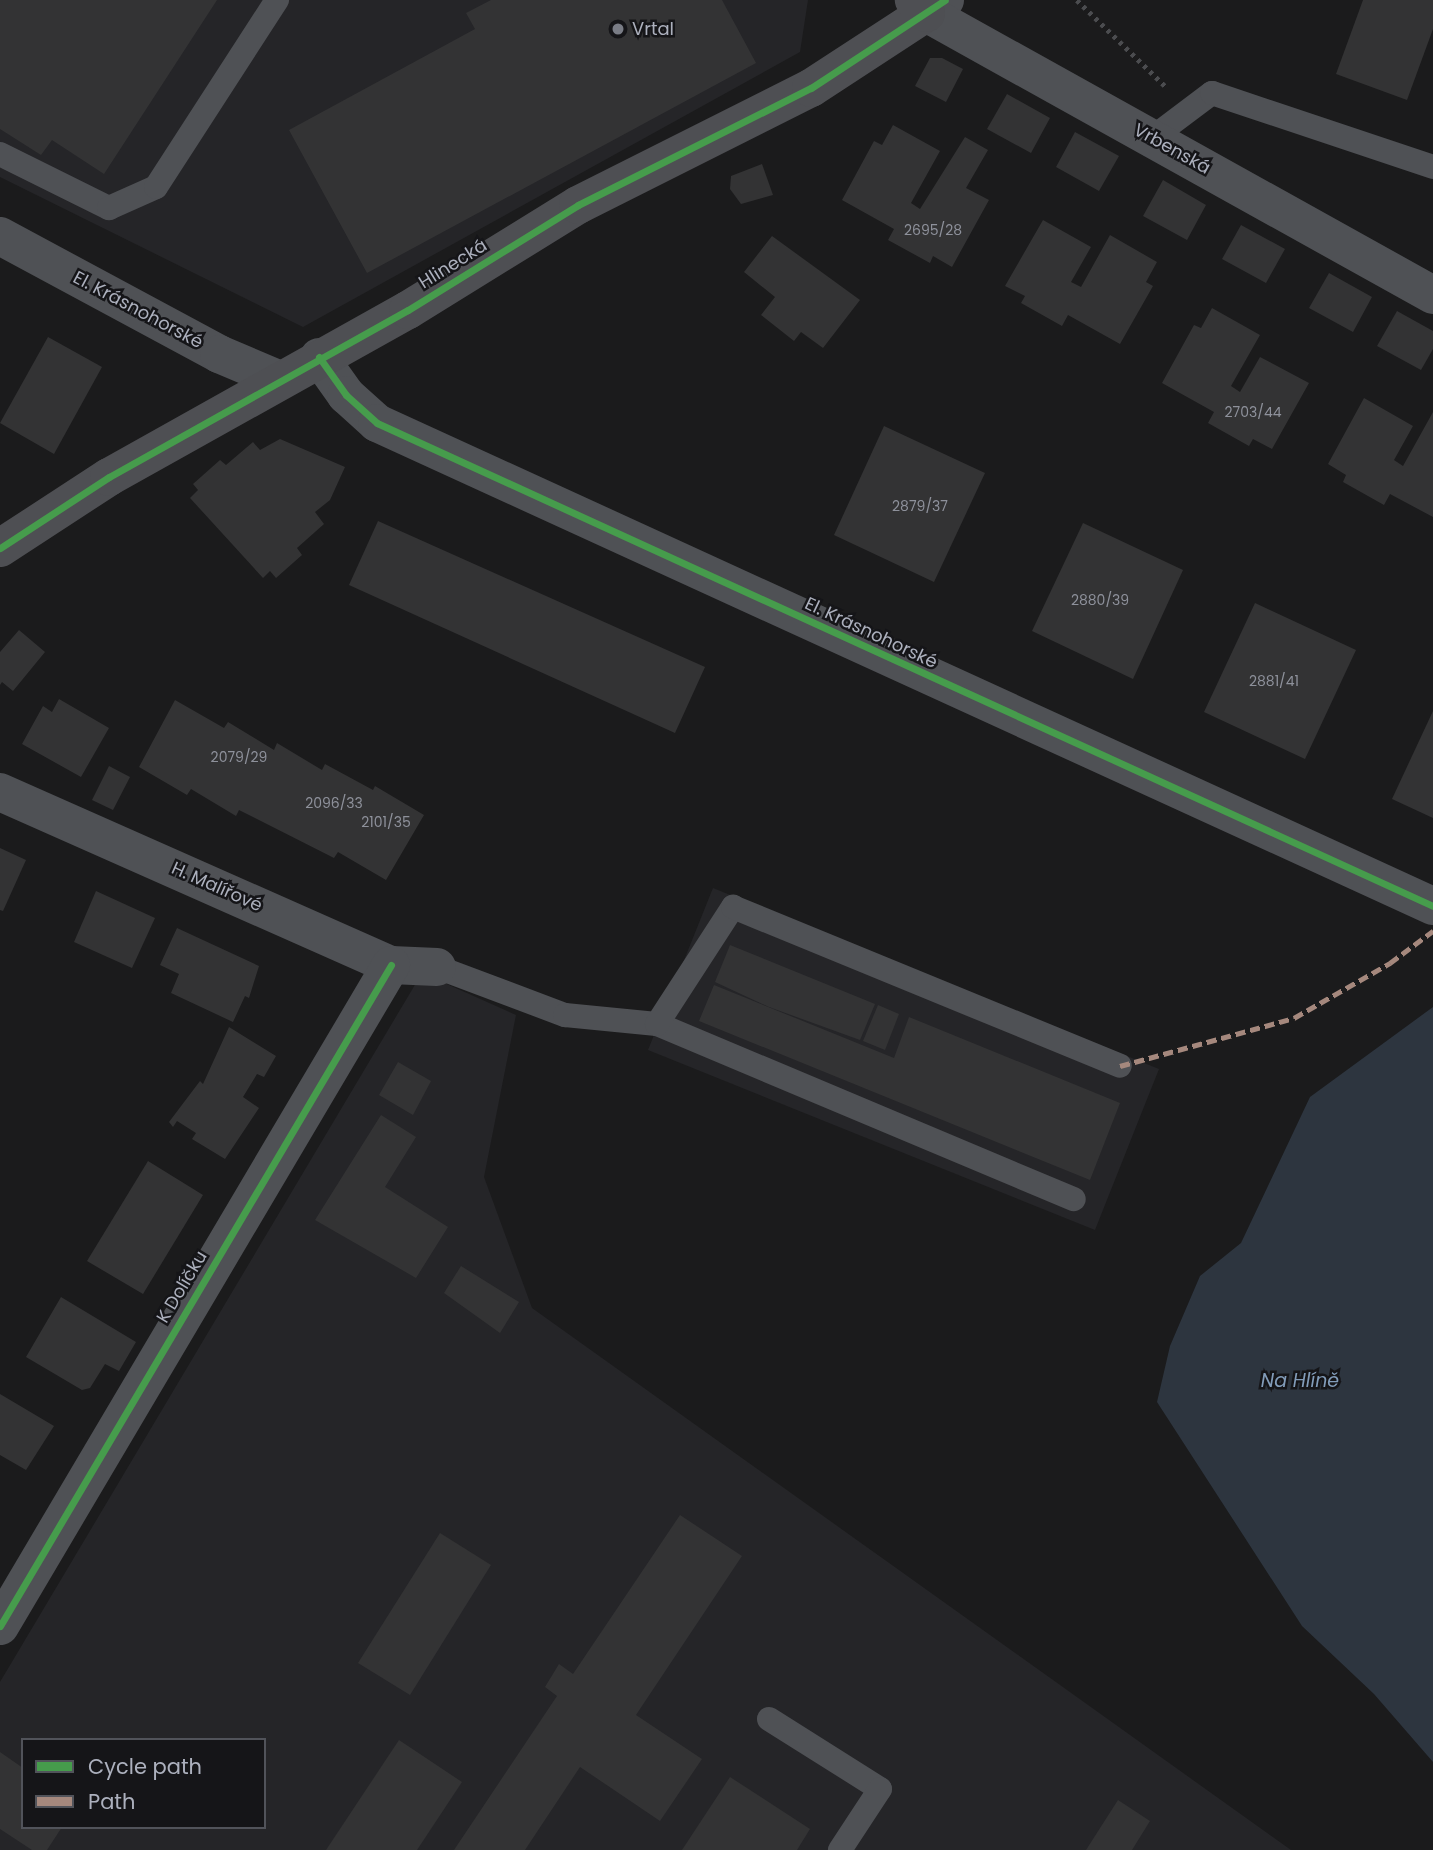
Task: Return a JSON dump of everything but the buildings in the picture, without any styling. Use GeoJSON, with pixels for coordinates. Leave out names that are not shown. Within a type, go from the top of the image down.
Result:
{"type":"FeatureCollection","features":[{"type":"Feature","properties":{"kind":"street","name":"Vrbenská"},"geometry":{"type":"LineString","coordinates":[[928,4],[1152,138],[1433,295]]}},
{"type":"Feature","properties":{"kind":"street","name":"Hlinecká"},"geometry":{"type":"LineString","coordinates":[[0,548],[109,477],[278,379],[408,310],[578,205],[811,88],[928,4]]}},
{"type":"Feature","properties":{"kind":"street","name":"El. Krásnohorské"},"geometry":{"type":"LineString","coordinates":[[0,236],[219,354],[278,379]]}},
{"type":"Feature","properties":{"kind":"street","name":"El. Krásnohorské"},"geometry":{"type":"LineString","coordinates":[[319,357],[346,395],[377,423],[1433,906]]}},
{"type":"Feature","properties":{"kind":"street","name":"H. Malířové"},"geometry":{"type":"LineString","coordinates":[[0,792],[391,965],[437,967]]}},
{"type":"Feature","properties":{"kind":"street","name":"K Dolíčku"},"geometry":{"type":"LineString","coordinates":[[0,1626],[391,965]]}},
{"type":"Feature","properties":{"kind":"lane"},"geometry":{"type":"LineString","coordinates":[[0,154],[109,208],[156,187],[276,0]]}},
{"type":"Feature","properties":{"kind":"lane"},"geometry":{"type":"LineString","coordinates":[[1152,138],[1212,93],[1433,167]]}},
{"type":"Feature","properties":{"kind":"lane"},"geometry":{"type":"LineString","coordinates":[[657,1024],[733,907],[1120,1066]]}},
{"type":"Feature","properties":{"kind":"lane"},"geometry":{"type":"LineString","coordinates":[[437,967],[565,1015],[657,1024],[1074,1199]]}},
{"type":"Feature","properties":{"kind":"lane"},"geometry":{"type":"LineString","coordinates":[[769,1719],[880,1789],[839,1850]]}},
{"type":"Feature","properties":{"kind":"path"},"geometry":{"type":"LineString","coordinates":[[1077,0],[1174,94],[1186,112]]}},
{"type":"Feature","properties":{"kind":"shaded area"},"geometry":{"type":"Polygon","coordinates":[[[0,0],[808,0],[800,52],[303,327],[0,177],[0,0]]]}},
{"type":"Feature","properties":{"kind":"shaded area"},"geometry":{"type":"Polygon","coordinates":[[[713,888],[1159,1069],[1095,1230],[648,1050],[713,888]]]}},
{"type":"Feature","properties":{"kind":"shaded area"},"geometry":{"type":"Polygon","coordinates":[[[422,973],[516,1015],[484,1177],[532,1308],[1291,1850],[0,1850],[0,1682],[422,973]]]}},
{"type":"Feature","properties":{"kind":"water","name":"Na Hlíně"},"geometry":{"type":"Polygon","coordinates":[[[1433,1007],[1433,1762],[1374,1694],[1302,1626],[1157,1402],[1170,1346],[1200,1276],[1241,1243],[1310,1097],[1433,1007]]]}},
{"type":"Feature","properties":{"kind":"marked path"},"geometry":{"type":"LineString","coordinates":[[1120,1066],[1294,1018],[1390,963],[1433,931]]}},
{"type":"Feature","properties":{"kind":"cycle path"},"geometry":{"type":"LineString","coordinates":[[0,548],[109,477],[408,310],[578,205],[811,88],[945,0]]}},
{"type":"Feature","properties":{"kind":"cycle path"},"geometry":{"type":"LineString","coordinates":[[319,357],[346,395],[377,423],[1433,906]]}},
{"type":"Feature","properties":{"kind":"cycle path"},"geometry":{"type":"LineString","coordinates":[[0,1626],[391,965]]}},
{"type":"Feature","properties":{"kind":"place","name":"Vrtal"},"geometry":{"type":"Point","coordinates":[618,29]}}]}
